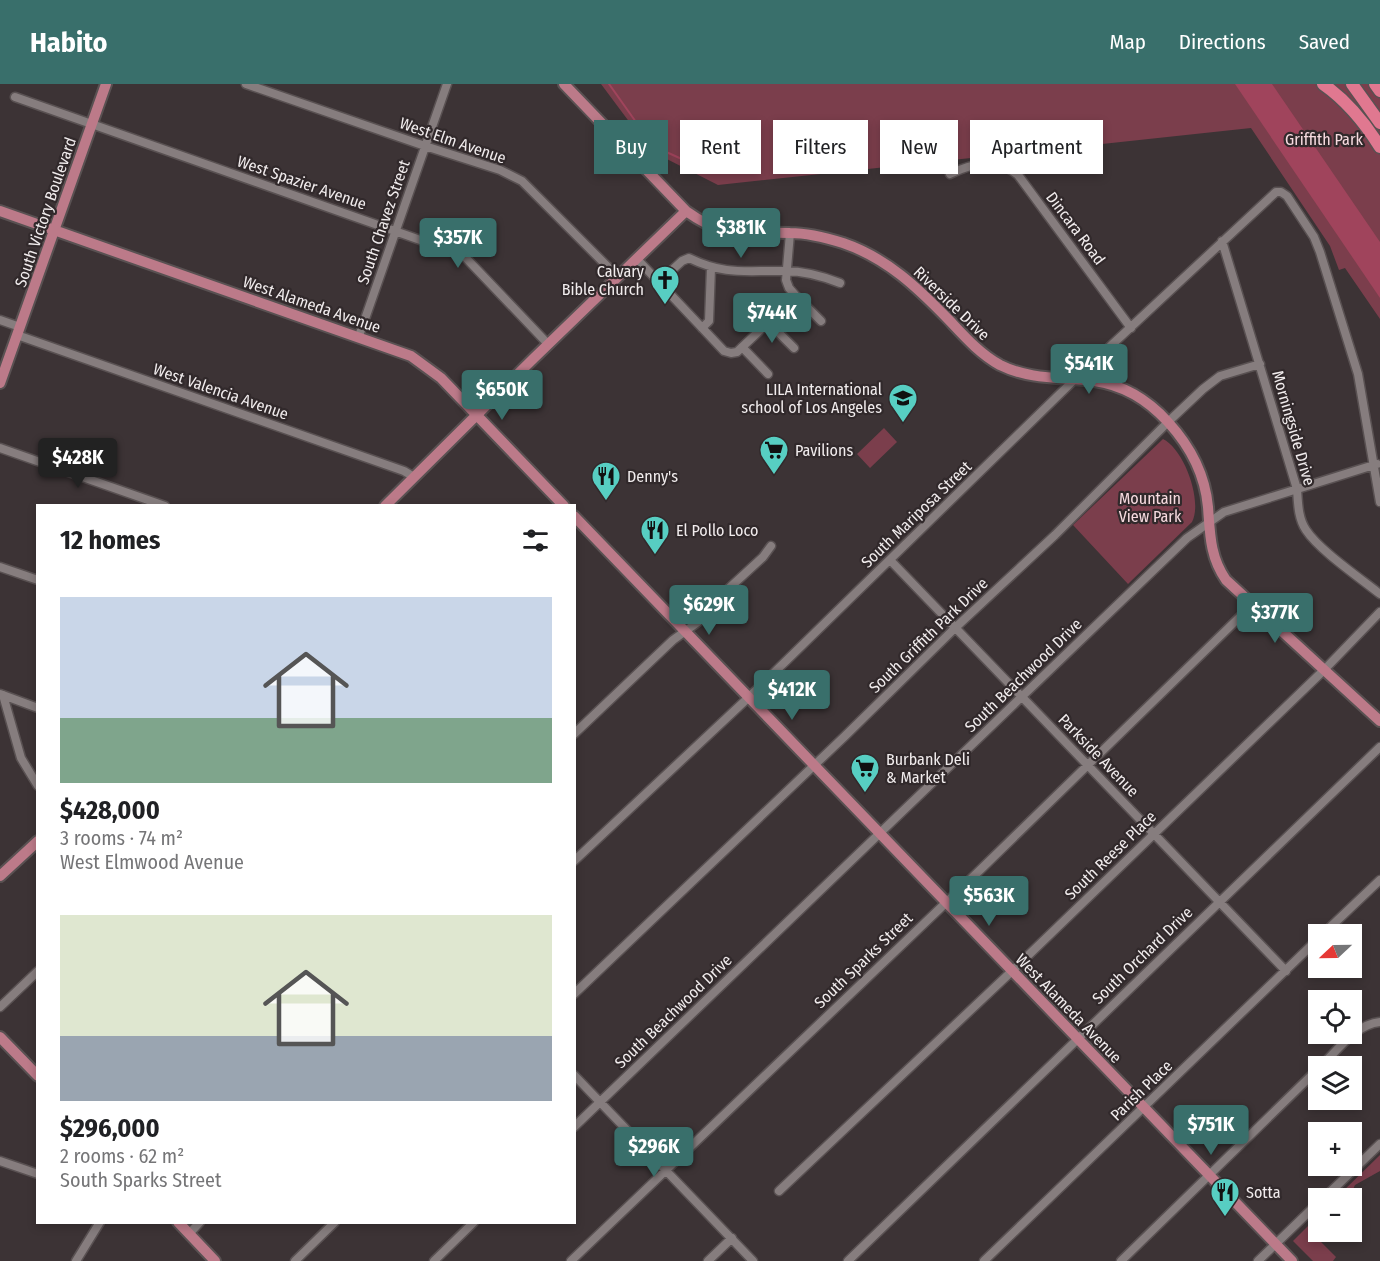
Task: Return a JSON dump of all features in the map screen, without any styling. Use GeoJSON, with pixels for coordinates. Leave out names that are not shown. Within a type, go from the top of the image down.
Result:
{"type":"FeatureCollection","features":[{"type":"Feature","properties":{"kind":"highway"},"geometry":{"type":"LineString","coordinates":[[1323,84],[1361,120],[1380,147]]}},
{"type":"Feature","properties":{"kind":"highway"},"geometry":{"type":"LineString","coordinates":[[1352,84],[1380,123]]}},
{"type":"Feature","properties":{"kind":"highway"},"geometry":{"type":"LineString","coordinates":[[1360,84],[1380,111]]}},
{"type":"Feature","properties":{"kind":"highway"},"geometry":{"type":"LineString","coordinates":[[1375,84],[1380,91]]}},
{"type":"Feature","properties":{"kind":"main road","name":"South Victory Boulevard"},"geometry":{"type":"LineString","coordinates":[[0,382],[106,84]]}},
{"type":"Feature","properties":{"kind":"main road","name":"Riverside Drive"},"geometry":{"type":"LineString","coordinates":[[564,84],[686,211],[709,226],[734,233],[790,232],[844,244],[880,260],[906,278],[974,346],[998,363],[1030,375],[1107,384],[1134,394],[1153,407],[1183,440],[1196,460],[1206,498],[1213,554],[1227,580],[1380,721]]}},
{"type":"Feature","properties":{"kind":"main road","name":"West Alameda Avenue"},"geometry":{"type":"LineString","coordinates":[[0,211],[359,336],[422,362],[441,378],[562,504]]}},
{"type":"Feature","properties":{"kind":"main road"},"geometry":{"type":"LineString","coordinates":[[388,504],[548,344],[686,211]]}},
{"type":"Feature","properties":{"kind":"main road","name":"West Alameda Avenue"},"geometry":{"type":"LineString","coordinates":[[576,518],[1292,1261]]}},
{"type":"Feature","properties":{"kind":"main road"},"geometry":{"type":"LineString","coordinates":[[0,876],[36,843]]}},
{"type":"Feature","properties":{"kind":"main road"},"geometry":{"type":"LineString","coordinates":[[0,1037],[36,1074]]}},
{"type":"Feature","properties":{"kind":"main road"},"geometry":{"type":"LineString","coordinates":[[180,1224],[215,1261]]}},
{"type":"Feature","properties":{"kind":"street","name":"West Elm Avenue"},"geometry":{"type":"LineString","coordinates":[[246,84],[500,170],[522,181],[618,277]]}},
{"type":"Feature","properties":{"kind":"street","name":"South Chavez Street"},"geometry":{"type":"LineString","coordinates":[[359,336],[447,84]]}},
{"type":"Feature","properties":{"kind":"street","name":"West Spazier Avenue"},"geometry":{"type":"LineString","coordinates":[[15,97],[395,230],[465,257],[548,344]]}},
{"type":"Feature","properties":{"kind":"street","name":"Dincara Road"},"geometry":{"type":"LineString","coordinates":[[958,170],[969,165],[999,164],[1010,168],[1018,175],[1131,328]]}},
{"type":"Feature","properties":{"kind":"street","name":"South Mariposa Street"},"geometry":{"type":"LineString","coordinates":[[576,859],[749,697],[1074,380],[1272,195],[1281,192],[1287,196],[1314,237],[1320,252],[1358,374],[1377,464]]}},
{"type":"Feature","properties":{"kind":"street"},"geometry":{"type":"LineString","coordinates":[[790,232],[787,284],[821,321]]}},
{"type":"Feature","properties":{"kind":"street","name":"Morningside Drive"},"geometry":{"type":"LineString","coordinates":[[1222,241],[1297,489],[1299,516],[1305,529],[1315,540],[1380,594]]}},
{"type":"Feature","properties":{"kind":"street"},"geometry":{"type":"LineString","coordinates":[[659,282],[685,258],[689,258],[711,268],[737,272],[787,271],[817,274],[840,283]]}},
{"type":"Feature","properties":{"kind":"street"},"geometry":{"type":"LineString","coordinates":[[637,259],[724,351],[731,353],[737,352],[796,296]]}},
{"type":"Feature","properties":{"kind":"street"},"geometry":{"type":"LineString","coordinates":[[702,328],[709,321],[711,268]]}},
{"type":"Feature","properties":{"kind":"street","name":"West Valencia Avenue"},"geometry":{"type":"LineString","coordinates":[[0,320],[19,331],[404,471],[414,477]]}},
{"type":"Feature","properties":{"kind":"street"},"geometry":{"type":"LineString","coordinates":[[768,322],[794,348]]}},
{"type":"Feature","properties":{"kind":"street"},"geometry":{"type":"LineString","coordinates":[[742,347],[768,374]]}},
{"type":"Feature","properties":{"kind":"street","name":"South Griffith Park Drive"},"geometry":{"type":"LineString","coordinates":[[576,992],[1055,535],[1168,422],[1215,380],[1260,364]]}},
{"type":"Feature","properties":{"kind":"street"},"geometry":{"type":"LineString","coordinates":[[0,448],[159,504]]}},
{"type":"Feature","properties":{"kind":"street","name":"South Beachwood Drive"},"geometry":{"type":"LineString","coordinates":[[576,1125],[1180,545],[1224,512],[1377,464]]}},
{"type":"Feature","properties":{"kind":"street"},"geometry":{"type":"LineString","coordinates":[[1377,464],[1380,502]]}},
{"type":"Feature","properties":{"kind":"street"},"geometry":{"type":"LineString","coordinates":[[576,732],[684,631],[717,604],[718,600],[771,546]]}},
{"type":"Feature","properties":{"kind":"street","name":"Parkside Avenue"},"geometry":{"type":"LineString","coordinates":[[890,560],[1286,971]]}},
{"type":"Feature","properties":{"kind":"street"},"geometry":{"type":"LineString","coordinates":[[0,567],[36,579]]}},
{"type":"Feature","properties":{"kind":"street","name":"South Sparks Street"},"geometry":{"type":"LineString","coordinates":[[571,1261],[946,903],[1252,605]]}},
{"type":"Feature","properties":{"kind":"street","name":"South Reese Place"},"geometry":{"type":"LineString","coordinates":[[779,1191],[1012,971],[1324,670],[1380,612]]}},
{"type":"Feature","properties":{"kind":"street"},"geometry":{"type":"LineString","coordinates":[[1,694],[36,707]]}},
{"type":"Feature","properties":{"kind":"street"},"geometry":{"type":"LineString","coordinates":[[1,694],[21,758],[36,783]]}},
{"type":"Feature","properties":{"kind":"street","name":"South Orchard Drive"},"geometry":{"type":"LineString","coordinates":[[848,1261],[1380,747]]}},
{"type":"Feature","properties":{"kind":"street"},"geometry":{"type":"LineString","coordinates":[[1334,924],[1380,880]]}},
{"type":"Feature","properties":{"kind":"street","name":"Parish Place"},"geometry":{"type":"LineString","coordinates":[[984,1261],[1308,949]]}},
{"type":"Feature","properties":{"kind":"street"},"geometry":{"type":"LineString","coordinates":[[0,1007],[36,973]]}},
{"type":"Feature","properties":{"kind":"street"},"geometry":{"type":"LineString","coordinates":[[1332,1056],[1357,1031],[1380,1022]]}},
{"type":"Feature","properties":{"kind":"street"},"geometry":{"type":"LineString","coordinates":[[576,1077],[753,1261]]}},
{"type":"Feature","properties":{"kind":"street"},"geometry":{"type":"LineString","coordinates":[[1121,1261],[1308,1080]]}},
{"type":"Feature","properties":{"kind":"street"},"geometry":{"type":"LineString","coordinates":[[1334,1188],[1380,1144]]}},
{"type":"Feature","properties":{"kind":"street"},"geometry":{"type":"LineString","coordinates":[[0,1161],[36,1173]]}},
{"type":"Feature","properties":{"kind":"street"},"geometry":{"type":"LineString","coordinates":[[1258,1261],[1308,1213]]}},
{"type":"Feature","properties":{"kind":"street"},"geometry":{"type":"LineString","coordinates":[[76,1261],[99,1224]]}},
{"type":"Feature","properties":{"kind":"street"},"geometry":{"type":"LineString","coordinates":[[189,1234],[198,1224]]}},
{"type":"Feature","properties":{"kind":"street"},"geometry":{"type":"LineString","coordinates":[[295,1261],[333,1224]]}},
{"type":"Feature","properties":{"kind":"street"},"geometry":{"type":"LineString","coordinates":[[434,1261],[472,1224]]}},
{"type":"Feature","properties":{"kind":"street"},"geometry":{"type":"LineString","coordinates":[[708,1261],[732,1238]]}},
{"type":"Feature","properties":{"kind":"green space","name":"Griffith Park"},"geometry":{"type":"Polygon","coordinates":[[[601,84],[1380,84],[1380,319],[1345,268],[1339,270],[1330,246],[1251,128],[1103,144],[1103,120],[970,120],[970,158],[958,159],[958,120],[880,120],[880,168],[868,169],[868,120],[773,120],[773,174],[821,174],[718,185],[696,174],[761,174],[761,120],[680,120],[680,166],[668,160],[668,120],[628,120],[601,84]]]}},
{"type":"Feature","properties":{"kind":"green space"},"geometry":{"type":"Polygon","coordinates":[[[884,428],[897,442],[870,468],[857,454],[884,428]]]}},
{"type":"Feature","properties":{"kind":"green space","name":"Mountain View Park"},"geometry":{"type":"Polygon","coordinates":[[[1163,439],[1178,453],[1190,476],[1195,513],[1192,522],[1128,584],[1073,525],[1163,439]]]}},
{"type":"Feature","properties":{"kind":"green space"},"geometry":{"type":"Polygon","coordinates":[[[1380,1155],[1380,1171],[1354,1188],[1346,1188],[1359,1176],[1362,1176],[1362,1173],[1380,1155]]]}},
{"type":"Feature","properties":{"kind":"green space"},"geometry":{"type":"Polygon","coordinates":[[[1308,1226],[1308,1242],[1321,1242],[1336,1257],[1333,1261],[1313,1261],[1293,1241],[1308,1226]]]}},
{"type":"Feature","properties":{"kind":"shaded area"},"geometry":{"type":"Polygon","coordinates":[[[1235,84],[1272,84],[1380,242],[1380,298],[1235,84]]]}},
{"type":"Feature","properties":{"kind":"waterway"},"geometry":{"type":"LineString","coordinates":[[609,84],[653,146],[680,158]]}},
{"type":"Feature","properties":{"kind":"place","name":"Calvary Bible Church"},"geometry":{"type":"Point","coordinates":[665,306]}},
{"type":"Feature","properties":{"kind":"place","name":"LILA International school of Los Angeles"},"geometry":{"type":"Point","coordinates":[903,424]}},
{"type":"Feature","properties":{"kind":"place","name":"Pavilions"},"geometry":{"type":"Point","coordinates":[774,476]}},
{"type":"Feature","properties":{"kind":"place","name":"Denny's"},"geometry":{"type":"Point","coordinates":[606,502]}},
{"type":"Feature","properties":{"kind":"place","name":"El Pollo Loco"},"geometry":{"type":"Point","coordinates":[655,556]}},
{"type":"Feature","properties":{"kind":"place","name":"Burbank Deli & Market"},"geometry":{"type":"Point","coordinates":[865,794]}},
{"type":"Feature","properties":{"kind":"place","name":"Sotta"},"geometry":{"type":"Point","coordinates":[1225,1218]}}]}
